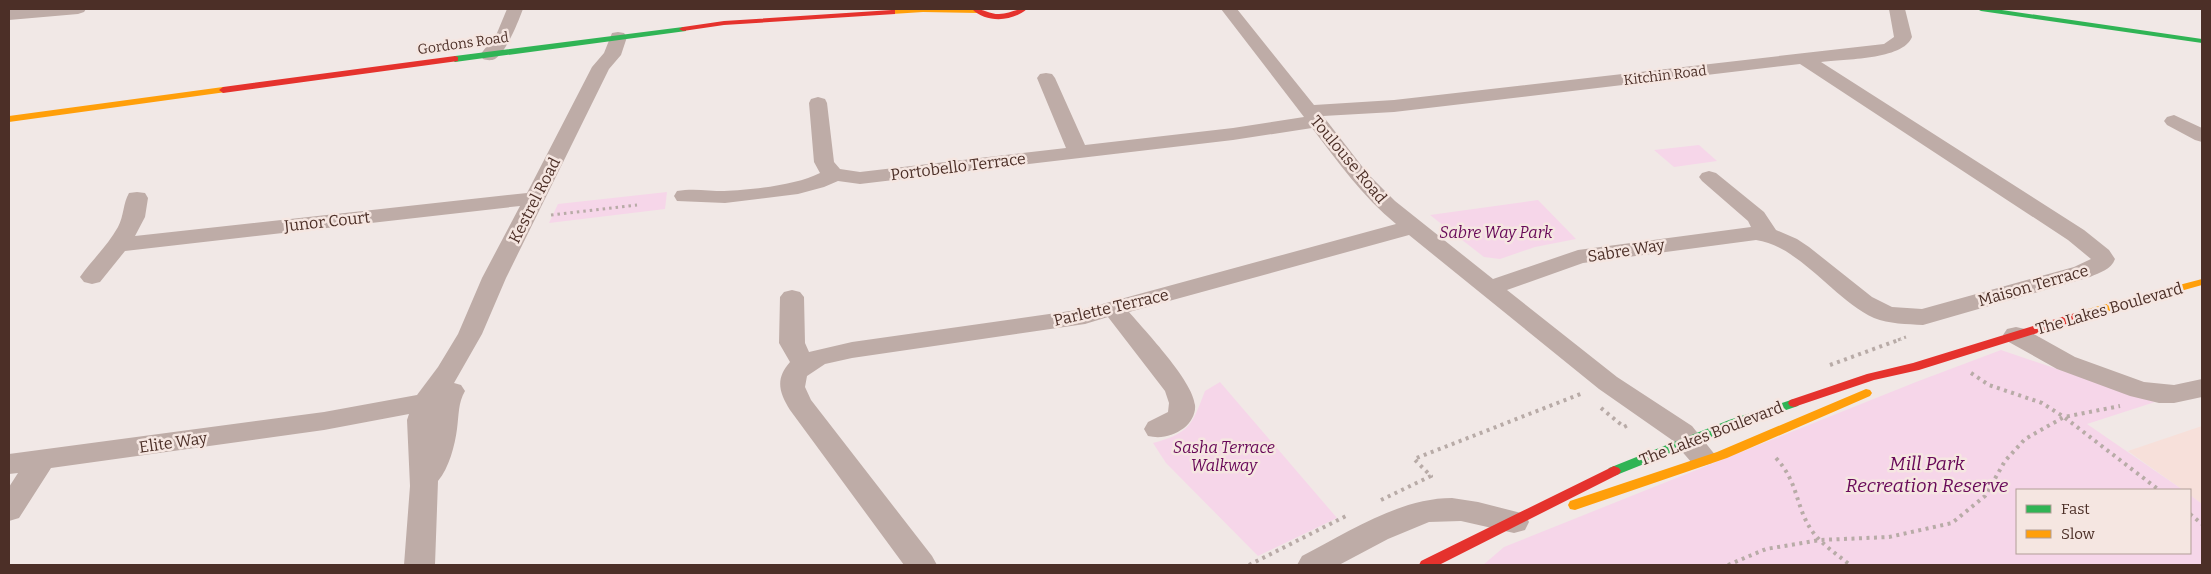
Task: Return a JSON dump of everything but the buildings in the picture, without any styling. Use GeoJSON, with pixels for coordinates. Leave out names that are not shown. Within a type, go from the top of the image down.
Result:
{"type":"FeatureCollection","features":[{"type":"Feature","properties":{"kind":"street"},"geometry":{"type":"LineString","coordinates":[[9,15],[78,9]]}},
{"type":"Feature","properties":{"kind":"street"},"geometry":{"type":"LineString","coordinates":[[489,55],[505,34],[515,9]]}},
{"type":"Feature","properties":{"kind":"street","name":"Gordons Road"},"geometry":{"type":"LineString","coordinates":[[9,119],[747,21],[929,10],[977,10],[996,16],[1024,9]]}},
{"type":"Feature","properties":{"kind":"street","name":"Toulouse Road"},"geometry":{"type":"LineString","coordinates":[[1229,9],[1373,193],[1488,288],[1598,395],[1691,449]]}},
{"type":"Feature","properties":{"kind":"street","name":"Kitchin Road"},"geometry":{"type":"LineString","coordinates":[[1316,120],[1394,106],[1877,50],[1896,46],[1901,42],[1903,37],[1897,9]]}},
{"type":"Feature","properties":{"kind":"street"},"geometry":{"type":"LineString","coordinates":[[1990,9],[2202,42]]}},
{"type":"Feature","properties":{"kind":"street"},"geometry":{"type":"LineString","coordinates":[[505,34],[508,41],[508,52]]}},
{"type":"Feature","properties":{"kind":"street","name":"Kestrel Road"},"geometry":{"type":"LineString","coordinates":[[420,565],[424,486],[440,445],[443,429],[431,407],[463,374],[469,358],[470,334],[481,306],[601,67],[603,54],[610,38]]}},
{"type":"Feature","properties":{"kind":"street","name":"Maison Terrace"},"geometry":{"type":"LineString","coordinates":[[1768,235],[1789,244],[1801,252],[1863,302],[1884,313],[1910,317],[1930,315],[2082,272],[2097,266],[2104,259],[2093,246],[2076,234],[1804,59]]}},
{"type":"Feature","properties":{"kind":"street"},"geometry":{"type":"LineString","coordinates":[[1046,78],[1078,152]]}},
{"type":"Feature","properties":{"kind":"street"},"geometry":{"type":"LineString","coordinates":[[818,102],[824,162],[829,171],[835,174]]}},
{"type":"Feature","properties":{"kind":"street","name":"Portobello Terrace"},"geometry":{"type":"LineString","coordinates":[[835,174],[860,178],[1233,134],[1316,120]]}},
{"type":"Feature","properties":{"kind":"street"},"geometry":{"type":"LineString","coordinates":[[2174,121],[2202,136]]}},
{"type":"Feature","properties":{"kind":"street"},"geometry":{"type":"LineString","coordinates":[[685,196],[718,197],[798,188],[817,183],[835,174]]}},
{"type":"Feature","properties":{"kind":"street"},"geometry":{"type":"LineString","coordinates":[[1709,177],[1756,217],[1768,235]]}},
{"type":"Feature","properties":{"kind":"street"},"geometry":{"type":"LineString","coordinates":[[92,277],[118,245],[133,221],[137,208],[137,198]]}},
{"type":"Feature","properties":{"kind":"street","name":"Junor Court"},"geometry":{"type":"LineString","coordinates":[[118,245],[535,198]]}},
{"type":"Feature","properties":{"kind":"street","name":"Parlette Terrace"},"geometry":{"type":"LineString","coordinates":[[805,364],[822,357],[852,350],[1063,321],[1114,309],[1412,227]]}},
{"type":"Feature","properties":{"kind":"street","name":"Sabre Way"},"geometry":{"type":"LineString","coordinates":[[1488,288],[1578,257],[1730,235],[1768,235]]}},
{"type":"Feature","properties":{"kind":"street","name":"The Lakes Boulevard"},"geometry":{"type":"LineString","coordinates":[[1313,565],[1428,510],[1460,510],[1514,522],[1620,491],[1691,449],[1820,392],[1871,377],[1915,367],[2016,335],[2202,282]]}},
{"type":"Feature","properties":{"kind":"street"},"geometry":{"type":"LineString","coordinates":[[792,298],[792,343],[795,351],[805,364],[795,373],[792,381],[799,404],[921,565]]}},
{"type":"Feature","properties":{"kind":"street"},"geometry":{"type":"LineString","coordinates":[[1114,309],[1178,388],[1183,399],[1183,410],[1179,417],[1170,425],[1158,429]]}},
{"type":"Feature","properties":{"kind":"street","name":"The Lakes Boulevard"},"geometry":{"type":"LineString","coordinates":[[2016,335],[2066,363],[2139,390],[2159,394],[2174,394],[2202,388]]}},
{"type":"Feature","properties":{"kind":"street","name":"The Lakes Boulevard"},"geometry":{"type":"LineString","coordinates":[[1426,565],[1602,476],[1691,449],[1757,442],[1877,388],[1915,367]]}},
{"type":"Feature","properties":{"kind":"street","name":"Toulouse Road"},"geometry":{"type":"LineString","coordinates":[[1598,395],[1655,414],[1682,434],[1691,449]]}},
{"type":"Feature","properties":{"kind":"street","name":"Elite Way"},"geometry":{"type":"LineString","coordinates":[[9,464],[337,420],[396,417],[431,407]]}},
{"type":"Feature","properties":{"kind":"street"},"geometry":{"type":"LineString","coordinates":[[9,510],[42,460]]}},
{"type":"Feature","properties":{"kind":"path"},"geometry":{"type":"LineString","coordinates":[[550,215],[638,205]]}},
{"type":"Feature","properties":{"kind":"path"},"geometry":{"type":"LineString","coordinates":[[1826,366],[1883,344],[1914,335],[1988,385],[2042,403],[2064,417],[2158,489]]}},
{"type":"Feature","properties":{"kind":"path"},"geometry":{"type":"LineString","coordinates":[[1379,501],[1431,476],[1414,459],[1582,392],[1598,395],[1624,427],[1641,420]]}},
{"type":"Feature","properties":{"kind":"path"},"geometry":{"type":"LineString","coordinates":[[1728,565],[1766,549],[1820,540],[1889,537],[1952,522],[1985,496],[2005,461],[2025,439],[2064,417],[2123,406]]}},
{"type":"Feature","properties":{"kind":"path"},"geometry":{"type":"LineString","coordinates":[[1757,442],[1788,470],[1794,481],[1808,525],[1820,540],[1850,565]]}},
{"type":"Feature","properties":{"kind":"path"},"geometry":{"type":"LineString","coordinates":[[1249,565],[1353,513]]}},
{"type":"Feature","properties":{"kind":"path"},"geometry":{"type":"LineString","coordinates":[[2191,515],[2202,524]]}},
{"type":"Feature","properties":{"kind":"shaded area"},"geometry":{"type":"Polygon","coordinates":[[[2202,426],[2202,504],[2191,496],[2191,489],[2182,489],[2128,451],[2202,426]]]}},
{"type":"Feature","properties":{"kind":"green space"},"geometry":{"type":"Polygon","coordinates":[[[1699,145],[1717,161],[1674,167],[1654,150],[1699,145]]]}},
{"type":"Feature","properties":{"kind":"green space"},"geometry":{"type":"Polygon","coordinates":[[[667,192],[665,209],[549,223],[558,204],[667,192]]]}},
{"type":"Feature","properties":{"kind":"green space","name":"Sabre Way Park"},"geometry":{"type":"Polygon","coordinates":[[[1538,200],[1576,239],[1535,247],[1500,259],[1484,257],[1430,215],[1538,200]]]}},
{"type":"Feature","properties":{"kind":"green space","name":"Mill Park Recreation Reserve"},"geometry":{"type":"Polygon","coordinates":[[[2001,350],[2155,402],[2087,424],[2182,489],[2016,489],[2016,554],[2191,554],[2191,496],[2202,504],[2202,565],[1483,565],[1504,547],[1916,382],[2001,350]]]}},
{"type":"Feature","properties":{"kind":"green space","name":"Sasha Terrace Walkway"},"geometry":{"type":"Polygon","coordinates":[[[1220,382],[1337,518],[1258,556],[1166,463],[1153,443],[1175,435],[1188,426],[1197,412],[1205,391],[1220,382]]]}},
{"type":"Feature","properties":{"kind":"traffic: fast"},"geometry":{"type":"LineString","coordinates":[[1981,9],[2202,41]]}},
{"type":"Feature","properties":{"kind":"traffic: fast"},"geometry":{"type":"LineString","coordinates":[[455,59],[683,29]]}},
{"type":"Feature","properties":{"kind":"traffic: fast"},"geometry":{"type":"LineString","coordinates":[[1614,471],[1734,423],[1794,403]]}},
{"type":"Feature","properties":{"kind":"traffic: slow"},"geometry":{"type":"LineString","coordinates":[[892,12],[923,10],[978,11]]}},
{"type":"Feature","properties":{"kind":"traffic: slow"},"geometry":{"type":"LineString","coordinates":[[9,119],[223,90]]}},
{"type":"Feature","properties":{"kind":"traffic: slow"},"geometry":{"type":"LineString","coordinates":[[2088,313],[2202,282]]}},
{"type":"Feature","properties":{"kind":"traffic: slow"},"geometry":{"type":"LineString","coordinates":[[1575,505],[1722,455],[1866,393]]}},
{"type":"Feature","properties":{"kind":"traffic: jam"},"geometry":{"type":"LineString","coordinates":[[976,9],[981,13],[993,16],[1005,16],[1023,9]]}},
{"type":"Feature","properties":{"kind":"traffic: jam"},"geometry":{"type":"LineString","coordinates":[[683,29],[724,23],[892,12]]}},
{"type":"Feature","properties":{"kind":"traffic: jam"},"geometry":{"type":"LineString","coordinates":[[223,90],[455,59]]}},
{"type":"Feature","properties":{"kind":"traffic: jam"},"geometry":{"type":"LineString","coordinates":[[1794,403],[1871,377],[1915,367],[2088,313]]}},
{"type":"Feature","properties":{"kind":"traffic: jam"},"geometry":{"type":"LineString","coordinates":[[1426,565],[1614,471]]}}]}
